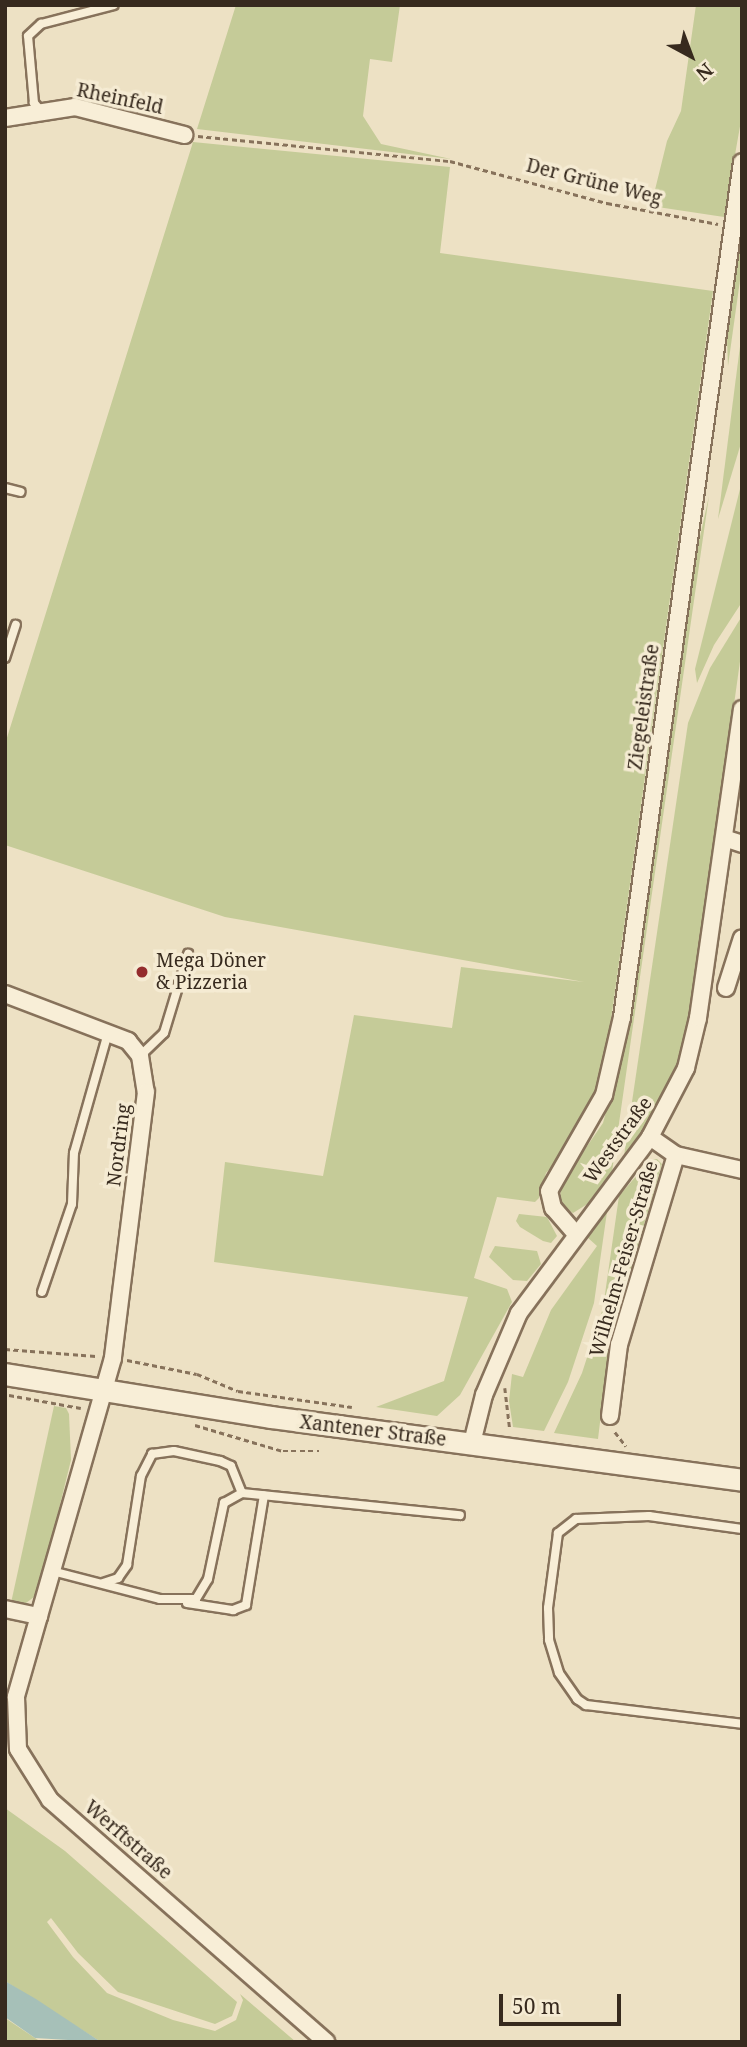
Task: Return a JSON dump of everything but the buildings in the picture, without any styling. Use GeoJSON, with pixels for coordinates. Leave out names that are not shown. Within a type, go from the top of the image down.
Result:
{"type":"FeatureCollection","features":[{"type":"Feature","properties":{"kind":"main road","name":"Xantener Straße"},"geometry":{"type":"LineString","coordinates":[[5,1374],[104,1387],[271,1418],[474,1434],[742,1480]]}},
{"type":"Feature","properties":{"kind":"street","name":"Rheinfeld"},"geometry":{"type":"LineString","coordinates":[[5,118],[75,107],[184,135]]}},
{"type":"Feature","properties":{"kind":"street","name":"Ziegeleistraße"},"geometry":{"type":"LineString","coordinates":[[575,1233],[553,1208],[549,1191],[604,1096],[622,1017],[742,162]]}},
{"type":"Feature","properties":{"kind":"street","name":"Weststraße"},"geometry":{"type":"LineString","coordinates":[[474,1434],[495,1364],[519,1313],[575,1233],[650,1137],[678,1089],[694,1043],[742,709]]}},
{"type":"Feature","properties":{"kind":"street"},"geometry":{"type":"LineString","coordinates":[[724,838],[742,844]]}},
{"type":"Feature","properties":{"kind":"street"},"geometry":{"type":"LineString","coordinates":[[726,988],[742,938]]}},
{"type":"Feature","properties":{"kind":"street"},"geometry":{"type":"LineString","coordinates":[[5,994],[108,1030],[128,1041],[140,1056]]}},
{"type":"Feature","properties":{"kind":"street","name":"Nordring"},"geometry":{"type":"LineString","coordinates":[[104,1387],[113,1358],[146,1092],[140,1056]]}},
{"type":"Feature","properties":{"kind":"street"},"geometry":{"type":"LineString","coordinates":[[650,1137],[677,1155],[742,1170]]}},
{"type":"Feature","properties":{"kind":"street","name":"Wilhelm-Feiser-Straße"},"geometry":{"type":"LineString","coordinates":[[610,1416],[619,1345],[677,1155]]}},
{"type":"Feature","properties":{"kind":"street","name":"Werftstraße"},"geometry":{"type":"LineString","coordinates":[[104,1387],[16,1697],[18,1749],[33,1777],[50,1800],[326,2042]]}},
{"type":"Feature","properties":{"kind":"street"},"geometry":{"type":"LineString","coordinates":[[5,1608],[39,1616]]}},
{"type":"Feature","properties":{"kind":"lane"},"geometry":{"type":"LineString","coordinates":[[41,111],[34,103],[28,36],[41,24],[114,5]]}},
{"type":"Feature","properties":{"kind":"lane"},"geometry":{"type":"LineString","coordinates":[[5,488],[21,492]]}},
{"type":"Feature","properties":{"kind":"lane"},"geometry":{"type":"LineString","coordinates":[[5,658],[16,625]]}},
{"type":"Feature","properties":{"kind":"lane"},"geometry":{"type":"LineString","coordinates":[[140,1056],[164,1033],[188,954]]}},
{"type":"Feature","properties":{"kind":"lane"},"geometry":{"type":"LineString","coordinates":[[42,1292],[72,1204],[74,1153],[108,1030]]}},
{"type":"Feature","properties":{"kind":"lane"},"geometry":{"type":"LineString","coordinates":[[100,1583],[118,1578],[127,1565],[141,1476],[152,1454],[174,1451],[220,1461],[231,1466],[242,1493]]}},
{"type":"Feature","properties":{"kind":"lane"},"geometry":{"type":"LineString","coordinates":[[181,1602],[204,1592],[224,1503],[242,1493],[460,1515]]}},
{"type":"Feature","properties":{"kind":"lane"},"geometry":{"type":"LineString","coordinates":[[52,1570],[181,1602],[233,1611],[246,1605],[264,1494]]}},
{"type":"Feature","properties":{"kind":"lane"},"geometry":{"type":"LineString","coordinates":[[742,1529],[649,1516],[576,1519],[558,1533],[548,1608],[549,1640],[559,1673],[577,1699],[586,1705],[742,1724]]}},
{"type":"Feature","properties":{"kind":"path","name":"Der Grüne Weg"},"geometry":{"type":"LineString","coordinates":[[184,135],[450,161],[607,202],[732,227]]}},
{"type":"Feature","properties":{"kind":"path"},"geometry":{"type":"LineString","coordinates":[[5,1349],[113,1358],[197,1374],[238,1391],[357,1408]]}},
{"type":"Feature","properties":{"kind":"path"},"geometry":{"type":"LineString","coordinates":[[5,1394],[98,1409]]}},
{"type":"Feature","properties":{"kind":"path"},"geometry":{"type":"LineString","coordinates":[[610,1416],[617,1436],[628,1448],[616,1447]]}},
{"type":"Feature","properties":{"kind":"path"},"geometry":{"type":"LineString","coordinates":[[187,1423],[283,1451],[319,1451]]}},
{"type":"Feature","properties":{"kind":"path"},"geometry":{"type":"LineString","coordinates":[[474,1434],[521,1432]]}},
{"type":"Feature","properties":{"kind":"green space"},"geometry":{"type":"Polygon","coordinates":[[[236,5],[400,5],[392,62],[370,59],[363,116],[381,144],[451,159],[197,129],[236,5]]]}},
{"type":"Feature","properties":{"kind":"green space"},"geometry":{"type":"Polygon","coordinates":[[[696,5],[742,5],[742,115],[724,217],[651,206],[667,141],[681,111],[696,5]]]}},
{"type":"Feature","properties":{"kind":"green space"},"geometry":{"type":"Polygon","coordinates":[[[193,142],[450,167],[440,253],[713,291],[602,1084],[561,1156],[546,1173],[539,1198],[535,1202],[497,1197],[474,1278],[507,1289],[512,1302],[460,1395],[437,1416],[376,1407],[444,1381],[468,1297],[214,1262],[225,1162],[323,1176],[354,1015],[452,1028],[461,967],[584,982],[225,917],[5,845],[5,744],[193,142]]]}},
{"type":"Feature","properties":{"kind":"green space"},"geometry":{"type":"Polygon","coordinates":[[[742,203],[742,266],[728,366],[726,313],[742,203]]]}},
{"type":"Feature","properties":{"kind":"green space"},"geometry":{"type":"Polygon","coordinates":[[[742,331],[742,440],[718,519],[735,385],[742,331]]]}},
{"type":"Feature","properties":{"kind":"green space"},"geometry":{"type":"Polygon","coordinates":[[[742,481],[742,602],[714,645],[697,683],[695,669],[742,481]]]}},
{"type":"Feature","properties":{"kind":"green space"},"geometry":{"type":"Polygon","coordinates":[[[709,496],[612,1172],[589,1203],[573,1213],[560,1204],[561,1184],[603,1123],[631,1017],[679,631],[709,496]]]}},
{"type":"Feature","properties":{"kind":"green space"},"geometry":{"type":"Polygon","coordinates":[[[742,616],[742,647],[689,1028],[680,1065],[657,1112],[624,1156],[688,723],[710,668],[742,616]]]}},
{"type":"Feature","properties":{"kind":"green space"},"geometry":{"type":"Polygon","coordinates":[[[657,1159],[662,1164],[610,1339],[598,1439],[554,1433],[582,1373],[603,1308],[619,1196],[650,1160],[657,1159]]]}},
{"type":"Feature","properties":{"kind":"green space"},"geometry":{"type":"Polygon","coordinates":[[[607,1212],[594,1303],[568,1382],[544,1431],[513,1427],[509,1401],[512,1374],[523,1377],[551,1310],[597,1246],[587,1237],[607,1212]]]}},
{"type":"Feature","properties":{"kind":"green space"},"geometry":{"type":"Polygon","coordinates":[[[519,1214],[547,1217],[557,1236],[551,1243],[543,1241],[520,1227],[516,1221],[519,1214]]]}},
{"type":"Feature","properties":{"kind":"green space"},"geometry":{"type":"Polygon","coordinates":[[[495,1246],[537,1251],[541,1264],[527,1281],[513,1280],[489,1257],[495,1246]]]}},
{"type":"Feature","properties":{"kind":"green space"},"geometry":{"type":"Polygon","coordinates":[[[54,1406],[66,1408],[69,1414],[71,1460],[38,1594],[22,1606],[11,1603],[54,1406]]]}},
{"type":"Feature","properties":{"kind":"green space"},"geometry":{"type":"Polygon","coordinates":[[[5,1808],[65,1851],[237,2002],[232,2016],[215,2024],[118,1992],[78,1953],[51,1918],[47,1922],[73,1957],[107,1993],[173,2020],[215,2031],[236,2020],[243,2000],[240,1994],[296,2042],[101,2042],[5,1981],[5,1808]]]}},
{"type":"Feature","properties":{"kind":"green space"},"geometry":{"type":"Polygon","coordinates":[[[5,2018],[41,2042],[5,2042],[5,2018]]]}},
{"type":"Feature","properties":{"kind":"water"},"geometry":{"type":"Polygon","coordinates":[[[5,1981],[101,2042],[35,2038],[5,2017],[5,1981]]]}},
{"type":"Feature","properties":{"kind":"place","name":"Mega Döner & Pizzeria"},"geometry":{"type":"Point","coordinates":[142,972]}}]}
